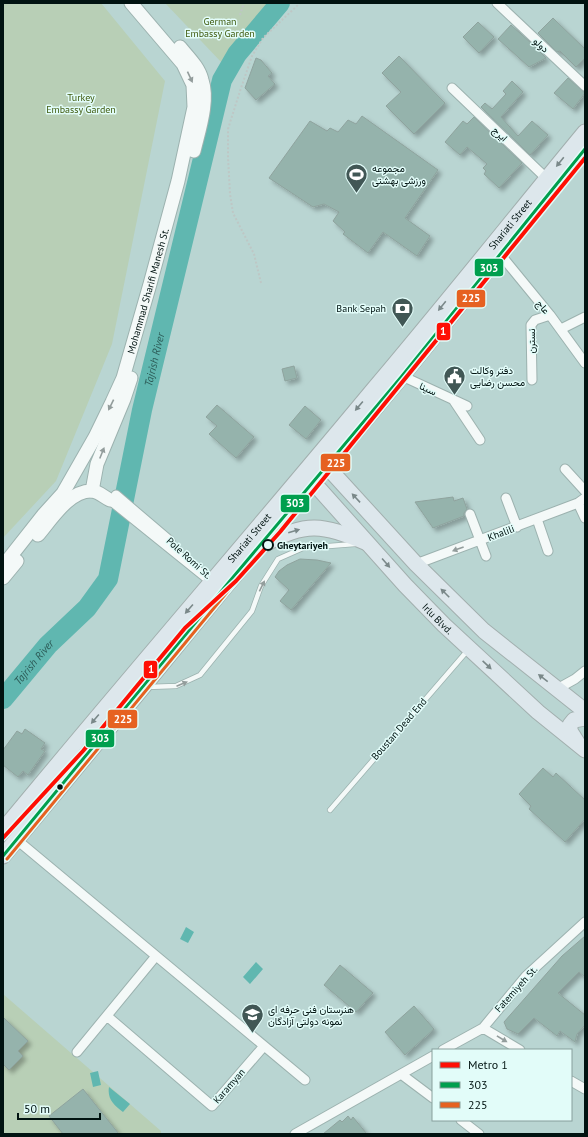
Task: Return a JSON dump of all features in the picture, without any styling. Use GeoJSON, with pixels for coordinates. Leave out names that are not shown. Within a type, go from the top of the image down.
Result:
{"type":"FeatureCollection","features":[{"type":"Feature","properties":{"kind":"main road","name":"Shariati Street"},"geometry":{"type":"LineString","coordinates":[[3,830],[110,701],[214,580],[308,478],[379,384],[585,132]]}},
{"type":"Feature","properties":{"kind":"main road","name":"Shariati Street"},"geometry":{"type":"LineString","coordinates":[[321,462],[402,376],[585,149]]}},
{"type":"Feature","properties":{"kind":"main road"},"geometry":{"type":"LineString","coordinates":[[321,462],[416,564],[484,631],[585,710]]}},
{"type":"Feature","properties":{"kind":"main road","name":"Shariati Street"},"geometry":{"type":"LineString","coordinates":[[3,856],[259,547],[308,478]]}},
{"type":"Feature","properties":{"kind":"main road","name":"Irlu Blvd."},"geometry":{"type":"LineString","coordinates":[[308,478],[405,585],[444,625],[538,712],[583,748]]}},
{"type":"Feature","properties":{"kind":"main road"},"geometry":{"type":"LineString","coordinates":[[259,547],[281,535],[309,527],[342,532],[369,544]]}},
{"type":"Feature","properties":{"kind":"main road"},"geometry":{"type":"LineString","coordinates":[[583,748],[573,737],[570,731],[570,725],[574,720],[585,718]]}},
{"type":"Feature","properties":{"kind":"street","name":"Mohammad Sharifi Manesh St."},"geometry":{"type":"LineString","coordinates":[[3,578],[52,518],[67,495],[123,378],[178,181],[194,107],[193,85],[183,64],[131,3]]}},
{"type":"Feature","properties":{"kind":"street","name":"Mohammad Sharifi Manesh St."},"geometry":{"type":"LineString","coordinates":[[93,486],[98,464],[124,399],[158,287],[186,185],[202,116],[204,92],[202,80],[198,71],[142,3]]}},
{"type":"Feature","properties":{"kind":"street","name":"دولو"},"geometry":{"type":"LineString","coordinates":[[497,3],[585,86]]}},
{"type":"Feature","properties":{"kind":"street","name":"ایرج"},"geometry":{"type":"LineString","coordinates":[[452,88],[547,179]]}},
{"type":"Feature","properties":{"kind":"street","name":"عاج"},"geometry":{"type":"LineString","coordinates":[[500,254],[561,329],[585,363]]}},
{"type":"Feature","properties":{"kind":"street","name":"نسترن"},"geometry":{"type":"LineString","coordinates":[[532,380],[531,325],[535,320],[550,315]]}},
{"type":"Feature","properties":{"kind":"street"},"geometry":{"type":"LineString","coordinates":[[561,329],[585,317]]}},
{"type":"Feature","properties":{"kind":"street","name":"سینا"},"geometry":{"type":"LineString","coordinates":[[402,376],[467,406]]}},
{"type":"Feature","properties":{"kind":"street"},"geometry":{"type":"LineString","coordinates":[[454,401],[480,440]]}},
{"type":"Feature","properties":{"kind":"street"},"geometry":{"type":"LineString","coordinates":[[565,469],[585,491]]}},
{"type":"Feature","properties":{"kind":"street"},"geometry":{"type":"LineString","coordinates":[[67,495],[79,483],[93,486]]}},
{"type":"Feature","properties":{"kind":"street","name":"Pole Romi St."},"geometry":{"type":"LineString","coordinates":[[93,486],[113,498],[211,576],[214,580]]}},
{"type":"Feature","properties":{"kind":"street","name":"Mohammad Sharifi Manesh St."},"geometry":{"type":"LineString","coordinates":[[3,566],[44,514],[67,495]]}},
{"type":"Feature","properties":{"kind":"street"},"geometry":{"type":"LineString","coordinates":[[506,498],[516,527]]}},
{"type":"Feature","properties":{"kind":"street"},"geometry":{"type":"LineString","coordinates":[[581,501],[585,518]]}},
{"type":"Feature","properties":{"kind":"street","name":"Khalili"},"geometry":{"type":"LineString","coordinates":[[416,564],[480,541],[581,501]]}},
{"type":"Feature","properties":{"kind":"street"},"geometry":{"type":"LineString","coordinates":[[470,514],[486,556]]}},
{"type":"Feature","properties":{"kind":"street"},"geometry":{"type":"LineString","coordinates":[[537,519],[548,551]]}},
{"type":"Feature","properties":{"kind":"street"},"geometry":{"type":"LineString","coordinates":[[557,689],[575,679],[585,671]]}},
{"type":"Feature","properties":{"kind":"street"},"geometry":{"type":"LineString","coordinates":[[17,840],[305,1080]]}},
{"type":"Feature","properties":{"kind":"street","name":"Fatemiyeh St."},"geometry":{"type":"LineString","coordinates":[[445,1049],[483,1028],[526,976],[583,926]]}},
{"type":"Feature","properties":{"kind":"street"},"geometry":{"type":"LineString","coordinates":[[77,1052],[156,956]]}},
{"type":"Feature","properties":{"kind":"street","name":"Karamyan"},"geometry":{"type":"LineString","coordinates":[[107,1016],[212,1106],[264,1046]]}},
{"type":"Feature","properties":{"kind":"street"},"geometry":{"type":"LineString","coordinates":[[483,1028],[518,1049]]}},
{"type":"Feature","properties":{"kind":"street"},"geometry":{"type":"LineString","coordinates":[[295,1134],[432,1057]]}},
{"type":"Feature","properties":{"kind":"street"},"geometry":{"type":"LineString","coordinates":[[401,1074],[432,1097]]}},
{"type":"Feature","properties":{"kind":"street"},"geometry":{"type":"LineString","coordinates":[[572,1082],[585,1089]]}},
{"type":"Feature","properties":{"kind":"street"},"geometry":{"type":"LineString","coordinates":[[462,1121],[479,1134]]}},
{"type":"Feature","properties":{"kind":"lane"},"geometry":{"type":"LineString","coordinates":[[143,687],[176,686],[200,675],[252,611],[261,586],[278,559],[303,548],[344,544],[369,544]]}},
{"type":"Feature","properties":{"kind":"lane","name":"Boustan Dead End"},"geometry":{"type":"LineString","coordinates":[[330,810],[469,648]]}},
{"type":"Feature","properties":{"kind":"path"},"geometry":{"type":"LineString","coordinates":[[240,15],[244,3]]}},
{"type":"Feature","properties":{"kind":"path"},"geometry":{"type":"LineString","coordinates":[[261,283],[254,254],[233,212],[230,194],[228,129],[252,56],[263,38],[300,3]]}},
{"type":"Feature","properties":{"kind":"green space","name":"Turkey Embassy Garden"},"geometry":{"type":"Polygon","coordinates":[[[3,3],[101,3],[165,81],[112,344],[56,481],[3,538],[3,3]]]}},
{"type":"Feature","properties":{"kind":"green space","name":"German Embassy Garden"},"geometry":{"type":"Polygon","coordinates":[[[165,3],[268,3],[222,63],[165,3]]]}},
{"type":"Feature","properties":{"kind":"green space"},"geometry":{"type":"Polygon","coordinates":[[[3,994],[161,1131],[161,1134],[3,1134],[3,994]]]}},
{"type":"Feature","properties":{"kind":"water"},"geometry":{"type":"Polygon","coordinates":[[[186,927],[194,932],[188,943],[180,939],[186,927]]]}},
{"type":"Feature","properties":{"kind":"water"},"geometry":{"type":"Polygon","coordinates":[[[256,962],[263,969],[250,984],[243,977],[256,962]]]}},
{"type":"Feature","properties":{"kind":"water"},"geometry":{"type":"Polygon","coordinates":[[[98,1071],[101,1085],[93,1087],[90,1073],[98,1071]]]}},
{"type":"Feature","properties":{"kind":"water"},"geometry":{"type":"Polygon","coordinates":[[[109,1087],[130,1104],[123,1112],[110,1098],[109,1087]]]}},
{"type":"Feature","properties":{"kind":"building"},"geometry":{"type":"Polygon","coordinates":[[[553,18],[585,49],[585,58],[576,67],[560,51],[557,52],[538,33],[553,18]]]}},
{"type":"Feature","properties":{"kind":"building"},"geometry":{"type":"Polygon","coordinates":[[[478,22],[494,37],[479,53],[463,37],[478,22]]]}},
{"type":"Feature","properties":{"kind":"building"},"geometry":{"type":"Polygon","coordinates":[[[511,25],[546,58],[529,67],[498,39],[511,25]]]}},
{"type":"Feature","properties":{"kind":"building"},"geometry":{"type":"Polygon","coordinates":[[[399,56],[445,103],[414,134],[386,106],[401,92],[382,73],[399,56]]]}},
{"type":"Feature","properties":{"kind":"building"},"geometry":{"type":"Polygon","coordinates":[[[256,58],[261,60],[272,73],[268,76],[275,84],[256,100],[245,88],[256,58]]]}},
{"type":"Feature","properties":{"kind":"building"},"geometry":{"type":"Polygon","coordinates":[[[568,78],[585,93],[573,109],[554,93],[568,78]]]}},
{"type":"Feature","properties":{"kind":"building"},"geometry":{"type":"Polygon","coordinates":[[[512,81],[523,92],[501,117],[518,136],[532,121],[548,135],[530,155],[481,107],[485,103],[492,109],[506,94],[503,91],[512,81]]]}},
{"type":"Feature","properties":{"kind":"building","name":"مجموعه ورزشی بهشتی"},"geometry":{"type":"Polygon","coordinates":[[[362,116],[438,170],[405,218],[430,236],[417,256],[383,232],[368,253],[343,234],[345,232],[333,221],[339,212],[324,204],[313,207],[269,178],[310,121],[327,131],[330,128],[338,132],[348,120],[356,124],[362,116]]]}},
{"type":"Feature","properties":{"kind":"building"},"geometry":{"type":"Polygon","coordinates":[[[474,117],[522,163],[499,188],[484,174],[486,171],[483,168],[487,164],[467,147],[460,155],[445,142],[463,121],[467,124],[474,117]]]}},
{"type":"Feature","properties":{"kind":"building"},"geometry":{"type":"Polygon","coordinates":[[[294,366],[297,378],[285,381],[282,369],[294,366]]]}},
{"type":"Feature","properties":{"kind":"building"},"geometry":{"type":"Polygon","coordinates":[[[217,405],[254,437],[236,458],[209,434],[217,426],[206,417],[217,405]]]}},
{"type":"Feature","properties":{"kind":"building"},"geometry":{"type":"Polygon","coordinates":[[[305,406],[321,420],[306,439],[289,425],[305,406]]]}},
{"type":"Feature","properties":{"kind":"building"},"geometry":{"type":"Polygon","coordinates":[[[453,497],[454,501],[463,498],[467,509],[464,516],[433,528],[415,502],[453,497]]]}},
{"type":"Feature","properties":{"kind":"building","name":"Gheytariyeh"},"geometry":{"type":"Polygon","coordinates":[[[300,559],[331,563],[291,610],[280,601],[289,590],[275,577],[279,571],[287,565],[300,559]]]}},
{"type":"Feature","properties":{"kind":"building"},"geometry":{"type":"Polygon","coordinates":[[[25,729],[45,743],[41,749],[45,751],[28,775],[23,771],[18,777],[3,765],[3,750],[17,731],[22,734],[25,729]]]}},
{"type":"Feature","properties":{"kind":"building"},"geometry":{"type":"Polygon","coordinates":[[[543,768],[553,777],[556,773],[585,800],[585,819],[565,842],[529,809],[531,806],[519,794],[543,768]]]}},
{"type":"Feature","properties":{"kind":"building"},"geometry":{"type":"Polygon","coordinates":[[[585,936],[585,977],[579,972],[558,993],[585,1015],[585,1025],[577,1034],[575,1042],[560,1031],[557,1036],[534,1018],[518,1034],[507,1029],[504,1022],[562,956],[585,936]]]}},
{"type":"Feature","properties":{"kind":"building"},"geometry":{"type":"Polygon","coordinates":[[[340,965],[373,993],[356,1012],[324,985],[340,965]]]}},
{"type":"Feature","properties":{"kind":"building"},"geometry":{"type":"Polygon","coordinates":[[[414,1006],[434,1029],[405,1055],[385,1032],[414,1006]]]}},
{"type":"Feature","properties":{"kind":"building"},"geometry":{"type":"Polygon","coordinates":[[[3,1017],[28,1041],[18,1051],[23,1056],[9,1070],[3,1064],[3,1017]]]}},
{"type":"Feature","properties":{"kind":"building"},"geometry":{"type":"Polygon","coordinates":[[[83,1089],[119,1134],[63,1134],[49,1116],[83,1089]]]}},
{"type":"Feature","properties":{"kind":"building"},"geometry":{"type":"Polygon","coordinates":[[[348,1116],[351,1120],[353,1117],[367,1134],[323,1134],[340,1120],[342,1122],[348,1116]]]}},
{"type":"Feature","properties":{"kind":"waterway","name":"Tajrish River"},"geometry":{"type":"LineString","coordinates":[[3,699],[48,645],[87,608],[108,579],[142,410],[222,80],[237,54],[280,3]]}},
{"type":"Feature","properties":{"kind":"metro line","name":"1"},"geometry":{"type":"LineString","coordinates":[[3,838],[83,751],[185,628],[236,581],[280,532],[585,158]]}},
{"type":"Feature","properties":{"kind":"transit line","name":"303"},"geometry":{"type":"LineString","coordinates":[[3,856],[224,588],[402,376],[585,149]]}},
{"type":"Feature","properties":{"kind":"transit line","name":"225"},"geometry":{"type":"LineString","coordinates":[[7,859],[228,591],[406,379],[585,157]]}},
{"type":"Feature","properties":{"kind":"place","name":"مجموعه ورزشی بهشتی"},"geometry":{"type":"Point","coordinates":[357,194]}},
{"type":"Feature","properties":{"kind":"place","name":"Bank Sepah"},"geometry":{"type":"Point","coordinates":[402,328]}},
{"type":"Feature","properties":{"kind":"place","name":"دفتر وکالت محسن رضایی"},"geometry":{"type":"Point","coordinates":[454,396]}},
{"type":"Feature","properties":{"kind":"place","name":"Gheytariyeh"},"geometry":{"type":"Point","coordinates":[268,545]}},
{"type":"Feature","properties":{"kind":"place","name":"هنرستان فنی حرفه ای نمونه دولتی آزادگان"},"geometry":{"type":"Point","coordinates":[252,1034]}}]}
